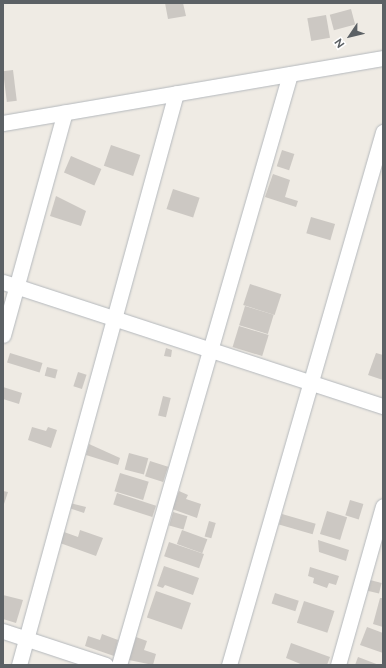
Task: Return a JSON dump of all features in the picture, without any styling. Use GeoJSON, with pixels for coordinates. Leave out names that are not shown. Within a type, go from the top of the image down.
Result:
{"type":"FeatureCollection","features":[{"type":"Feature","properties":{"kind":"street"},"geometry":{"type":"LineString","coordinates":[[3,122],[383,58]]}},
{"type":"Feature","properties":{"kind":"street"},"geometry":{"type":"LineString","coordinates":[[119,665],[212,350],[290,74]]}},
{"type":"Feature","properties":{"kind":"street"},"geometry":{"type":"LineString","coordinates":[[19,665],[116,319],[176,93]]}},
{"type":"Feature","properties":{"kind":"street"},"geometry":{"type":"LineString","coordinates":[[3,335],[10,284],[65,112]]}},
{"type":"Feature","properties":{"kind":"street"},"geometry":{"type":"LineString","coordinates":[[229,665],[383,132]]}},
{"type":"Feature","properties":{"kind":"street"},"geometry":{"type":"LineString","coordinates":[[10,284],[383,406]]}},
{"type":"Feature","properties":{"kind":"street"},"geometry":{"type":"LineString","coordinates":[[338,665],[383,506]]}},
{"type":"Feature","properties":{"kind":"street"},"geometry":{"type":"LineString","coordinates":[[3,631],[106,665]]}},
{"type":"Feature","properties":{"kind":"building"},"geometry":{"type":"Polygon","coordinates":[[[165,3],[183,3],[186,16],[168,19],[165,3]]]}},
{"type":"Feature","properties":{"kind":"building"},"geometry":{"type":"Polygon","coordinates":[[[351,9],[355,24],[334,30],[330,15],[351,9]]]}},
{"type":"Feature","properties":{"kind":"building"},"geometry":{"type":"Polygon","coordinates":[[[326,15],[330,38],[311,41],[307,18],[326,15]]]}},
{"type":"Feature","properties":{"kind":"building"},"geometry":{"type":"Polygon","coordinates":[[[13,70],[17,101],[7,102],[3,71],[13,70]]]}},
{"type":"Feature","properties":{"kind":"building"},"geometry":{"type":"Polygon","coordinates":[[[111,145],[140,155],[133,176],[104,166],[111,145]]]}},
{"type":"Feature","properties":{"kind":"building"},"geometry":{"type":"Polygon","coordinates":[[[282,150],[294,154],[289,170],[277,166],[282,150]]]}},
{"type":"Feature","properties":{"kind":"building"},"geometry":{"type":"Polygon","coordinates":[[[71,156],[101,169],[94,185],[64,173],[71,156]]]}},
{"type":"Feature","properties":{"kind":"building"},"geometry":{"type":"Polygon","coordinates":[[[273,174],[290,180],[285,197],[298,201],[296,207],[265,197],[273,174]]]}},
{"type":"Feature","properties":{"kind":"building"},"geometry":{"type":"Polygon","coordinates":[[[173,189],[200,198],[193,218],[167,209],[173,189]]]}},
{"type":"Feature","properties":{"kind":"building"},"geometry":{"type":"Polygon","coordinates":[[[56,196],[86,211],[81,226],[50,216],[56,196]]]}},
{"type":"Feature","properties":{"kind":"building"},"geometry":{"type":"Polygon","coordinates":[[[311,217],[335,224],[330,240],[306,233],[311,217]]]}},
{"type":"Feature","properties":{"kind":"building"},"geometry":{"type":"Polygon","coordinates":[[[250,284],[281,294],[275,315],[243,305],[250,284]]]}},
{"type":"Feature","properties":{"kind":"building"},"geometry":{"type":"Polygon","coordinates":[[[245,306],[274,315],[268,334],[239,325],[245,306]]]}},
{"type":"Feature","properties":{"kind":"building"},"geometry":{"type":"Polygon","coordinates":[[[239,326],[269,335],[262,356],[233,347],[239,326]]]}},
{"type":"Feature","properties":{"kind":"building"},"geometry":{"type":"Polygon","coordinates":[[[166,348],[172,350],[171,357],[164,356],[166,348]]]}},
{"type":"Feature","properties":{"kind":"building"},"geometry":{"type":"Polygon","coordinates":[[[10,353],[43,363],[40,373],[7,363],[10,353]]]}},
{"type":"Feature","properties":{"kind":"building"},"geometry":{"type":"Polygon","coordinates":[[[376,353],[383,355],[383,380],[368,375],[376,353]]]}},
{"type":"Feature","properties":{"kind":"building"},"geometry":{"type":"Polygon","coordinates":[[[47,367],[58,370],[55,379],[45,376],[47,367]]]}},
{"type":"Feature","properties":{"kind":"building"},"geometry":{"type":"Polygon","coordinates":[[[78,372],[87,375],[82,389],[73,386],[78,372]]]}},
{"type":"Feature","properties":{"kind":"building"},"geometry":{"type":"Polygon","coordinates":[[[3,387],[22,393],[19,404],[3,399],[3,387]]]}},
{"type":"Feature","properties":{"kind":"building"},"geometry":{"type":"Polygon","coordinates":[[[163,396],[171,398],[166,417],[158,415],[163,396]]]}},
{"type":"Feature","properties":{"kind":"building"},"geometry":{"type":"Polygon","coordinates":[[[32,427],[46,431],[48,427],[57,430],[51,448],[28,440],[32,427]]]}},
{"type":"Feature","properties":{"kind":"building"},"geometry":{"type":"Polygon","coordinates":[[[89,444],[120,458],[118,465],[86,455],[89,444]]]}},
{"type":"Feature","properties":{"kind":"building"},"geometry":{"type":"Polygon","coordinates":[[[129,453],[148,458],[144,475],[125,469],[129,453]]]}},
{"type":"Feature","properties":{"kind":"building"},"geometry":{"type":"Polygon","coordinates":[[[150,461],[168,467],[163,482],[145,476],[150,461]]]}},
{"type":"Feature","properties":{"kind":"building"},"geometry":{"type":"Polygon","coordinates":[[[120,473],[149,482],[143,500],[114,491],[120,473]]]}},
{"type":"Feature","properties":{"kind":"building"},"geometry":{"type":"Polygon","coordinates":[[[3,491],[8,492],[4,504],[3,504],[3,491]]]}},
{"type":"Feature","properties":{"kind":"building"},"geometry":{"type":"Polygon","coordinates":[[[179,491],[188,495],[186,499],[201,504],[197,518],[172,509],[179,491]]]}},
{"type":"Feature","properties":{"kind":"building"},"geometry":{"type":"Polygon","coordinates":[[[117,493],[156,506],[152,517],[113,504],[117,493]]]}},
{"type":"Feature","properties":{"kind":"building"},"geometry":{"type":"Polygon","coordinates":[[[350,500],[363,504],[359,519],[345,515],[350,500]]]}},
{"type":"Feature","properties":{"kind":"building"},"geometry":{"type":"Polygon","coordinates":[[[70,503],[86,507],[84,513],[69,508],[70,503]]]}},
{"type":"Feature","properties":{"kind":"building"},"geometry":{"type":"Polygon","coordinates":[[[327,511],[347,517],[340,540],[320,534],[327,511]]]}},
{"type":"Feature","properties":{"kind":"building"},"geometry":{"type":"Polygon","coordinates":[[[173,512],[187,516],[184,530],[169,525],[173,512]]]}},
{"type":"Feature","properties":{"kind":"building"},"geometry":{"type":"Polygon","coordinates":[[[282,514],[316,524],[313,534],[279,525],[282,514]]]}},
{"type":"Feature","properties":{"kind":"building"},"geometry":{"type":"Polygon","coordinates":[[[209,521],[216,523],[211,538],[205,536],[209,521]]]}},
{"type":"Feature","properties":{"kind":"building"},"geometry":{"type":"Polygon","coordinates":[[[80,530],[103,538],[96,556],[60,543],[64,532],[78,537],[80,530]]]}},
{"type":"Feature","properties":{"kind":"building"},"geometry":{"type":"Polygon","coordinates":[[[182,530],[207,539],[202,553],[177,544],[182,530]]]}},
{"type":"Feature","properties":{"kind":"building"},"geometry":{"type":"Polygon","coordinates":[[[318,540],[349,550],[346,561],[319,552],[318,540]]]}},
{"type":"Feature","properties":{"kind":"building"},"geometry":{"type":"Polygon","coordinates":[[[169,542],[204,554],[199,568],[164,556],[169,542]]]}},
{"type":"Feature","properties":{"kind":"building"},"geometry":{"type":"Polygon","coordinates":[[[164,566],[199,578],[193,595],[165,585],[163,588],[157,586],[164,566]]]}},
{"type":"Feature","properties":{"kind":"building"},"geometry":{"type":"Polygon","coordinates":[[[310,567],[339,576],[336,585],[329,583],[327,588],[313,583],[314,578],[308,576],[310,567]]]}},
{"type":"Feature","properties":{"kind":"building"},"geometry":{"type":"Polygon","coordinates":[[[370,580],[382,583],[379,594],[367,591],[370,580]]]}},
{"type":"Feature","properties":{"kind":"building"},"geometry":{"type":"Polygon","coordinates":[[[156,591],[191,603],[182,630],[147,617],[156,591]]]}},
{"type":"Feature","properties":{"kind":"building"},"geometry":{"type":"Polygon","coordinates":[[[275,593],[299,601],[295,611],[272,603],[275,593]]]}},
{"type":"Feature","properties":{"kind":"building"},"geometry":{"type":"Polygon","coordinates":[[[3,595],[23,600],[16,623],[3,619],[3,595]]]}},
{"type":"Feature","properties":{"kind":"building"},"geometry":{"type":"Polygon","coordinates":[[[380,598],[383,598],[383,627],[373,624],[380,598]]]}},
{"type":"Feature","properties":{"kind":"building"},"geometry":{"type":"Polygon","coordinates":[[[304,601],[334,611],[327,633],[297,623],[304,601]]]}},
{"type":"Feature","properties":{"kind":"building"},"geometry":{"type":"Polygon","coordinates":[[[367,627],[383,633],[383,653],[360,645],[367,627]]]}},
{"type":"Feature","properties":{"kind":"building"},"geometry":{"type":"Polygon","coordinates":[[[102,634],[118,640],[114,656],[85,646],[88,636],[100,640],[102,634]]]}},
{"type":"Feature","properties":{"kind":"building"},"geometry":{"type":"Polygon","coordinates":[[[136,637],[147,641],[144,650],[156,654],[153,665],[129,660],[136,637]]]}},
{"type":"Feature","properties":{"kind":"building"},"geometry":{"type":"Polygon","coordinates":[[[291,643],[330,657],[327,665],[303,665],[286,658],[291,643]]]}},
{"type":"Feature","properties":{"kind":"building"},"geometry":{"type":"Polygon","coordinates":[[[358,657],[379,665],[355,665],[358,657]]]}}]}
